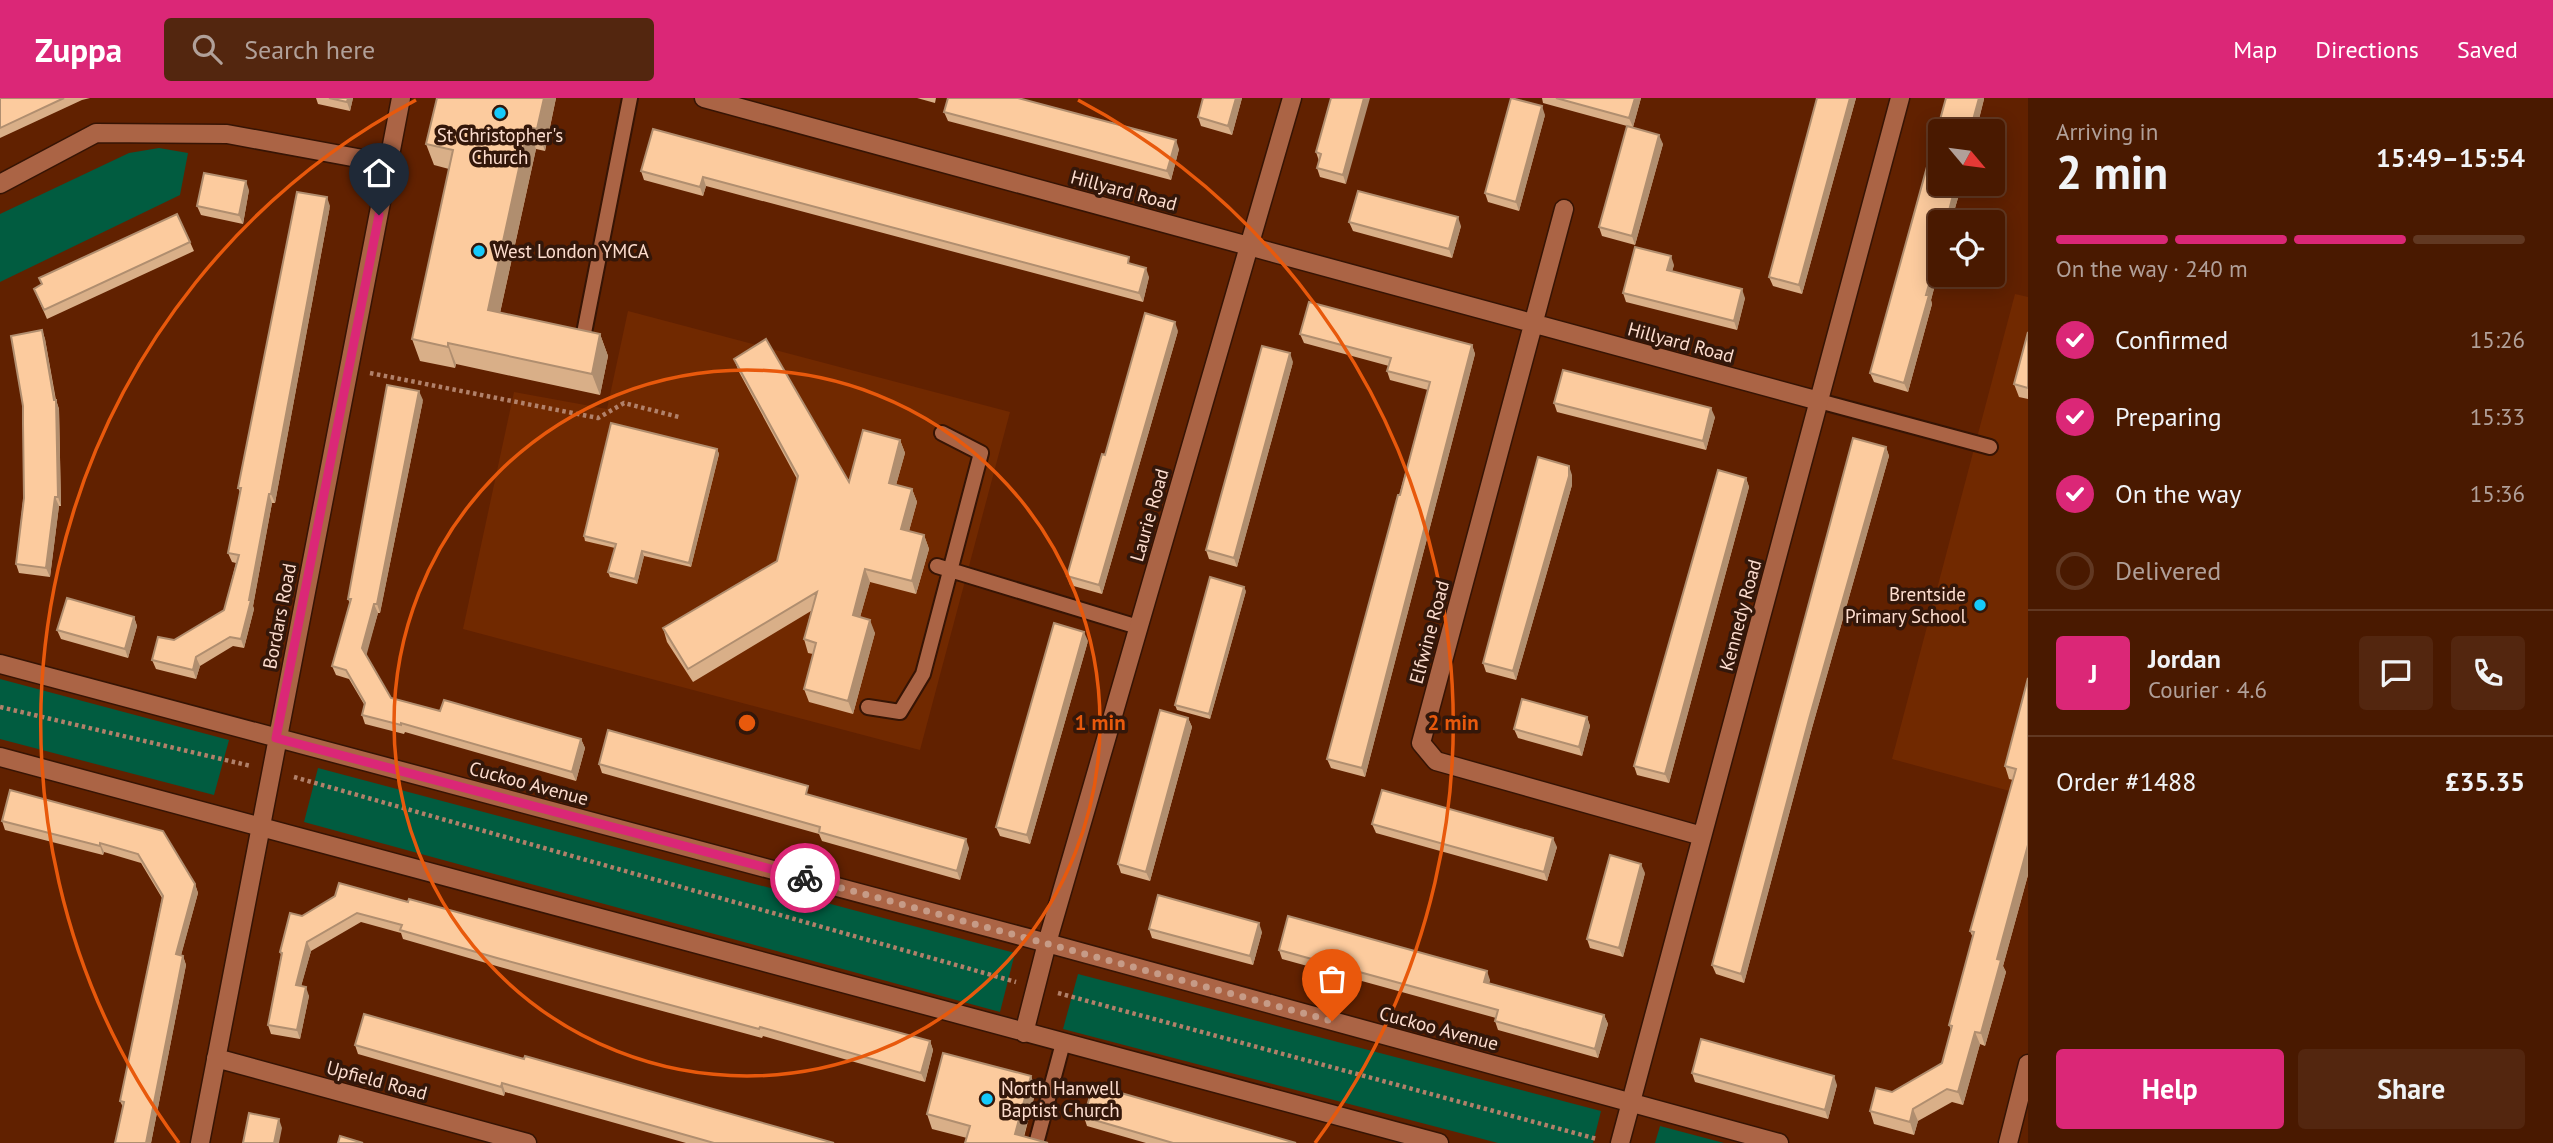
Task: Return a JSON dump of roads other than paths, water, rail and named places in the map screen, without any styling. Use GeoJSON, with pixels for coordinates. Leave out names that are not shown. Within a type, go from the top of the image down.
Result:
{"type":"FeatureCollection","features":[{"type":"Feature","properties":{"kind":"street","name":"Bordars Road"},"geometry":{"type":"LineString","coordinates":[[200,1143],[401,98]]}},
{"type":"Feature","properties":{"kind":"street","name":"Hillyard Road"},"geometry":{"type":"LineString","coordinates":[[704,98],[1819,401]]}},
{"type":"Feature","properties":{"kind":"street","name":"Laurie Road"},"geometry":{"type":"LineString","coordinates":[[1047,943],[1292,98]]}},
{"type":"Feature","properties":{"kind":"street","name":"Kennedy Road"},"geometry":{"type":"LineString","coordinates":[[1620,1143],[1900,98]]}},
{"type":"Feature","properties":{"kind":"street"},"geometry":{"type":"LineString","coordinates":[[0,184],[96,133],[227,134],[390,164]]}},
{"type":"Feature","properties":{"kind":"street"},"geometry":{"type":"LineString","coordinates":[[1532,323],[1564,209]]}},
{"type":"Feature","properties":{"kind":"street","name":"Elfwine Road"},"geometry":{"type":"LineString","coordinates":[[1532,323],[1421,743],[1436,761],[1702,836]]}},
{"type":"Feature","properties":{"kind":"street","name":"Cuckoo Avenue"},"geometry":{"type":"LineString","coordinates":[[0,664],[1047,943],[1779,1143]]}},
{"type":"Feature","properties":{"kind":"street"},"geometry":{"type":"LineString","coordinates":[[0,757],[1439,1143]]}},
{"type":"Feature","properties":{"kind":"street"},"geometry":{"type":"LineString","coordinates":[[1024,1032],[1047,943]]}},
{"type":"Feature","properties":{"kind":"street","name":"Upfield Road"},"geometry":{"type":"LineString","coordinates":[[216,1058],[527,1143]]}},
{"type":"Feature","properties":{"kind":"street"},"geometry":{"type":"LineString","coordinates":[[2008,1143],[2028,1064]]}},
{"type":"Feature","properties":{"kind":"lane"},"geometry":{"type":"LineString","coordinates":[[584,332],[629,98]]}},
{"type":"Feature","properties":{"kind":"lane"},"geometry":{"type":"LineString","coordinates":[[1819,401],[1990,447]]}},
{"type":"Feature","properties":{"kind":"lane"},"geometry":{"type":"LineString","coordinates":[[868,707],[900,712],[923,674],[944,568],[981,453],[942,433]]}},
{"type":"Feature","properties":{"kind":"lane"},"geometry":{"type":"LineString","coordinates":[[944,568],[1138,627]]}},
{"type":"Feature","properties":{"kind":"lane"},"geometry":{"type":"LineString","coordinates":[[1037,1140],[1063,1043]]}},
{"type":"Feature","properties":{"kind":"place","name":"St Christopher's Church"},"geometry":{"type":"Point","coordinates":[500,113]}},
{"type":"Feature","properties":{"kind":"place","name":"West London YMCA"},"geometry":{"type":"Point","coordinates":[479,251]}},
{"type":"Feature","properties":{"kind":"place","name":"Brentside Primary School"},"geometry":{"type":"Point","coordinates":[1980,605]}},
{"type":"Feature","properties":{"kind":"place","name":"North Hanwell Baptist Church"},"geometry":{"type":"Point","coordinates":[987,1099]}}]}
